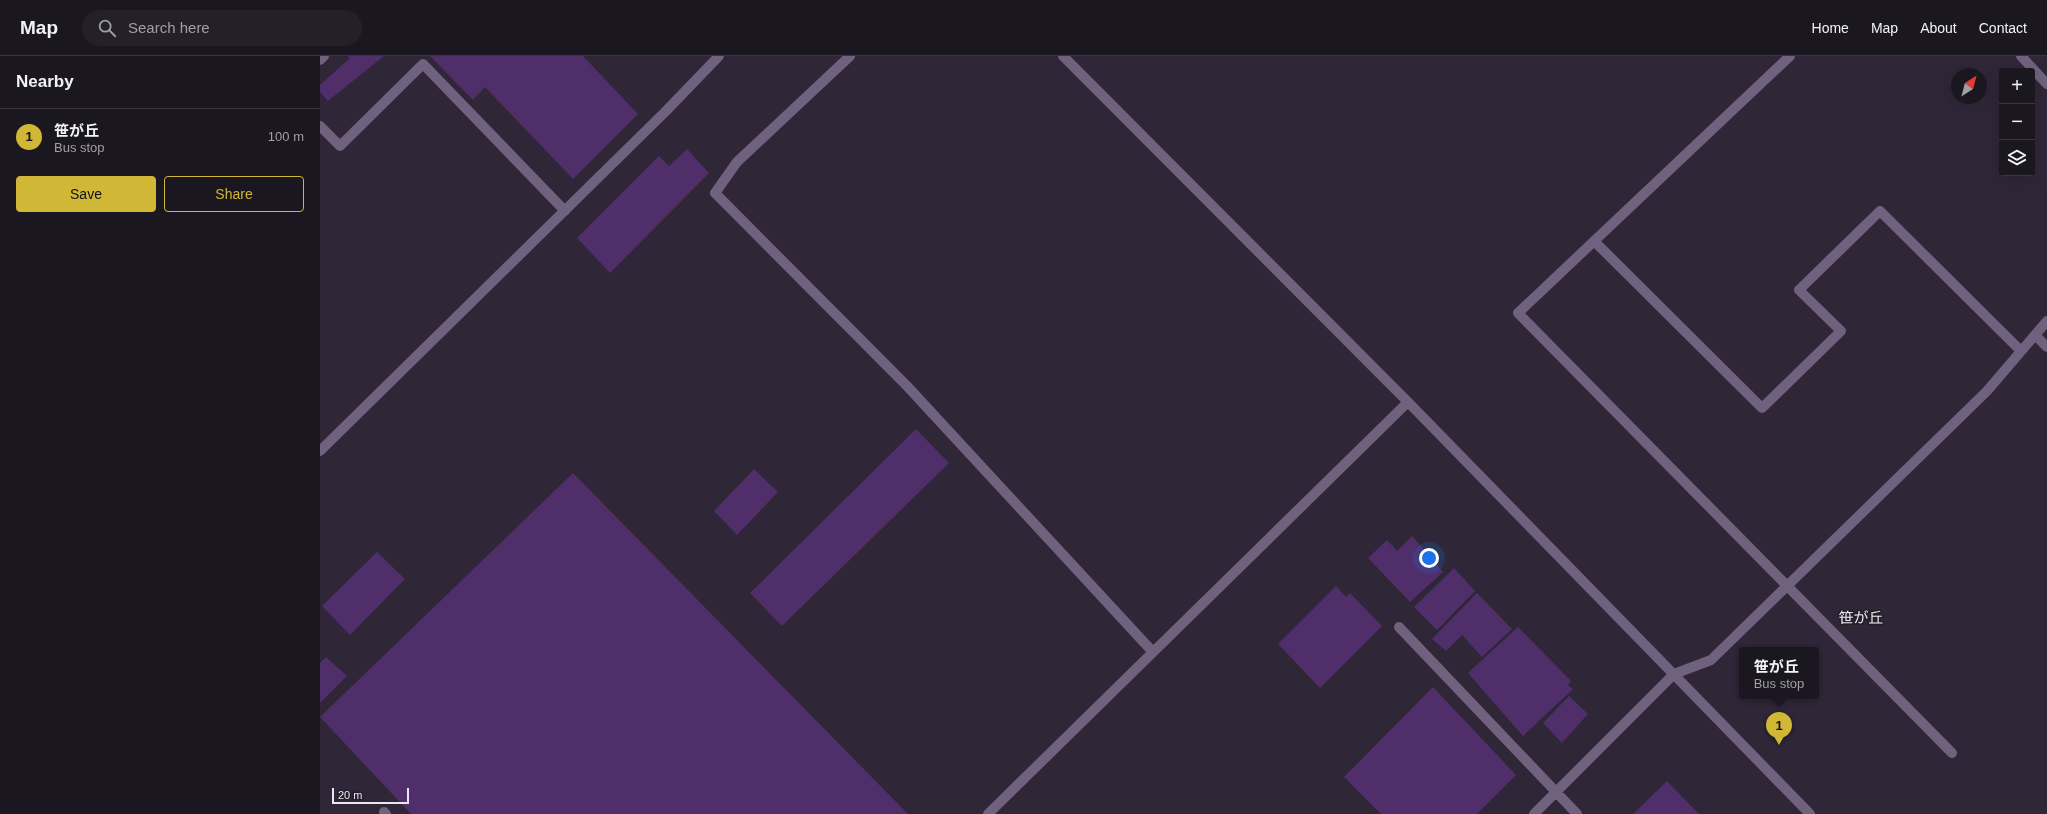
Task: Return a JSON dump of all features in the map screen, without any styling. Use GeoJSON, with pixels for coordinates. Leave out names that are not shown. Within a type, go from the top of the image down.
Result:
{"type":"FeatureCollection","features":[{"type":"Feature","properties":{"kind":"street"},"geometry":{"type":"LineString","coordinates":[[320,60],[324,56]]}},
{"type":"Feature","properties":{"kind":"street"},"geometry":{"type":"LineString","coordinates":[[320,451],[565,211],[719,56]]}},
{"type":"Feature","properties":{"kind":"street"},"geometry":{"type":"LineString","coordinates":[[850,56],[737,162],[715,193],[907,386],[1152,651]]}},
{"type":"Feature","properties":{"kind":"street"},"geometry":{"type":"LineString","coordinates":[[1063,56],[1408,402],[1810,814]]}},
{"type":"Feature","properties":{"kind":"street"},"geometry":{"type":"LineString","coordinates":[[1790,56],[1518,313],[1952,753]]}},
{"type":"Feature","properties":{"kind":"street"},"geometry":{"type":"LineString","coordinates":[[2021,56],[2047,84]]}},
{"type":"Feature","properties":{"kind":"street"},"geometry":{"type":"LineString","coordinates":[[320,126],[340,146],[422,64],[565,211]]}},
{"type":"Feature","properties":{"kind":"street"},"geometry":{"type":"LineString","coordinates":[[1594,241],[1762,408],[1841,331],[1799,290],[1880,211],[2021,352]]}},
{"type":"Feature","properties":{"kind":"street"},"geometry":{"type":"LineString","coordinates":[[1534,814],[1674,674],[1711,660],[1986,391],[2047,321]]}},
{"type":"Feature","properties":{"kind":"street"},"geometry":{"type":"LineString","coordinates":[[2035,335],[2047,347]]}},
{"type":"Feature","properties":{"kind":"street"},"geometry":{"type":"LineString","coordinates":[[988,814],[1152,651],[1408,402]]}},
{"type":"Feature","properties":{"kind":"street"},"geometry":{"type":"LineString","coordinates":[[1399,627],[1577,814]]}},
{"type":"Feature","properties":{"kind":"shaded area"},"geometry":{"type":"Polygon","coordinates":[[[320,56],[2047,56],[2047,814],[320,814],[320,56]]]}},
{"type":"Feature","properties":{"kind":"building"},"geometry":{"type":"Polygon","coordinates":[[[347,56],[384,56],[328,101],[320,92],[320,85],[350,58],[347,56]]]}},
{"type":"Feature","properties":{"kind":"building"},"geometry":{"type":"Polygon","coordinates":[[[430,56],[583,56],[638,114],[573,179],[485,87],[473,100],[430,56]]]}},
{"type":"Feature","properties":{"kind":"building"},"geometry":{"type":"Polygon","coordinates":[[[687,149],[709,173],[610,273],[577,238],[659,156],[669,166],[687,149]]]}},
{"type":"Feature","properties":{"kind":"building"},"geometry":{"type":"Polygon","coordinates":[[[916,429],[949,463],[782,626],[750,593],[916,429]]]}},
{"type":"Feature","properties":{"kind":"building"},"geometry":{"type":"Polygon","coordinates":[[[754,469],[778,492],[737,535],[714,511],[754,469]]]}},
{"type":"Feature","properties":{"kind":"building"},"geometry":{"type":"Polygon","coordinates":[[[573,473],[908,814],[411,814],[320,717],[573,473]]]}},
{"type":"Feature","properties":{"kind":"building"},"geometry":{"type":"Polygon","coordinates":[[[1412,536],[1443,572],[1410,602],[1368,558],[1387,540],[1397,551],[1412,536]]]}},
{"type":"Feature","properties":{"kind":"building"},"geometry":{"type":"Polygon","coordinates":[[[377,552],[405,579],[350,635],[322,606],[377,552]]]}},
{"type":"Feature","properties":{"kind":"building"},"geometry":{"type":"Polygon","coordinates":[[[1454,568],[1475,591],[1437,630],[1414,607],[1454,568]]]}},
{"type":"Feature","properties":{"kind":"building"},"geometry":{"type":"Polygon","coordinates":[[[1336,586],[1346,597],[1350,593],[1382,626],[1320,688],[1278,644],[1336,586]]]}},
{"type":"Feature","properties":{"kind":"building"},"geometry":{"type":"Polygon","coordinates":[[[1477,593],[1512,629],[1482,657],[1462,635],[1446,651],[1432,639],[1477,593]]]}},
{"type":"Feature","properties":{"kind":"building"},"geometry":{"type":"Polygon","coordinates":[[[1518,627],[1571,681],[1568,685],[1573,689],[1523,736],[1468,673],[1518,627]]]}},
{"type":"Feature","properties":{"kind":"building"},"geometry":{"type":"Polygon","coordinates":[[[326,657],[347,676],[320,703],[320,663],[326,657]]]}},
{"type":"Feature","properties":{"kind":"building"},"geometry":{"type":"Polygon","coordinates":[[[1433,687],[1516,775],[1477,814],[1381,814],[1344,777],[1433,687]]]}},
{"type":"Feature","properties":{"kind":"building"},"geometry":{"type":"Polygon","coordinates":[[[1569,696],[1588,714],[1562,743],[1543,723],[1569,696]]]}},
{"type":"Feature","properties":{"kind":"building"},"geometry":{"type":"Polygon","coordinates":[[[1667,781],[1699,814],[1633,814],[1667,781]]]}},
{"type":"Feature","properties":{"kind":"place","name":"笹が丘"},"geometry":{"type":"Point","coordinates":[1779,745]}},
{"type":"Feature","properties":{"kind":"district","name":"笹が丘"},"geometry":{"type":"Point","coordinates":[1861,617]}}]}
